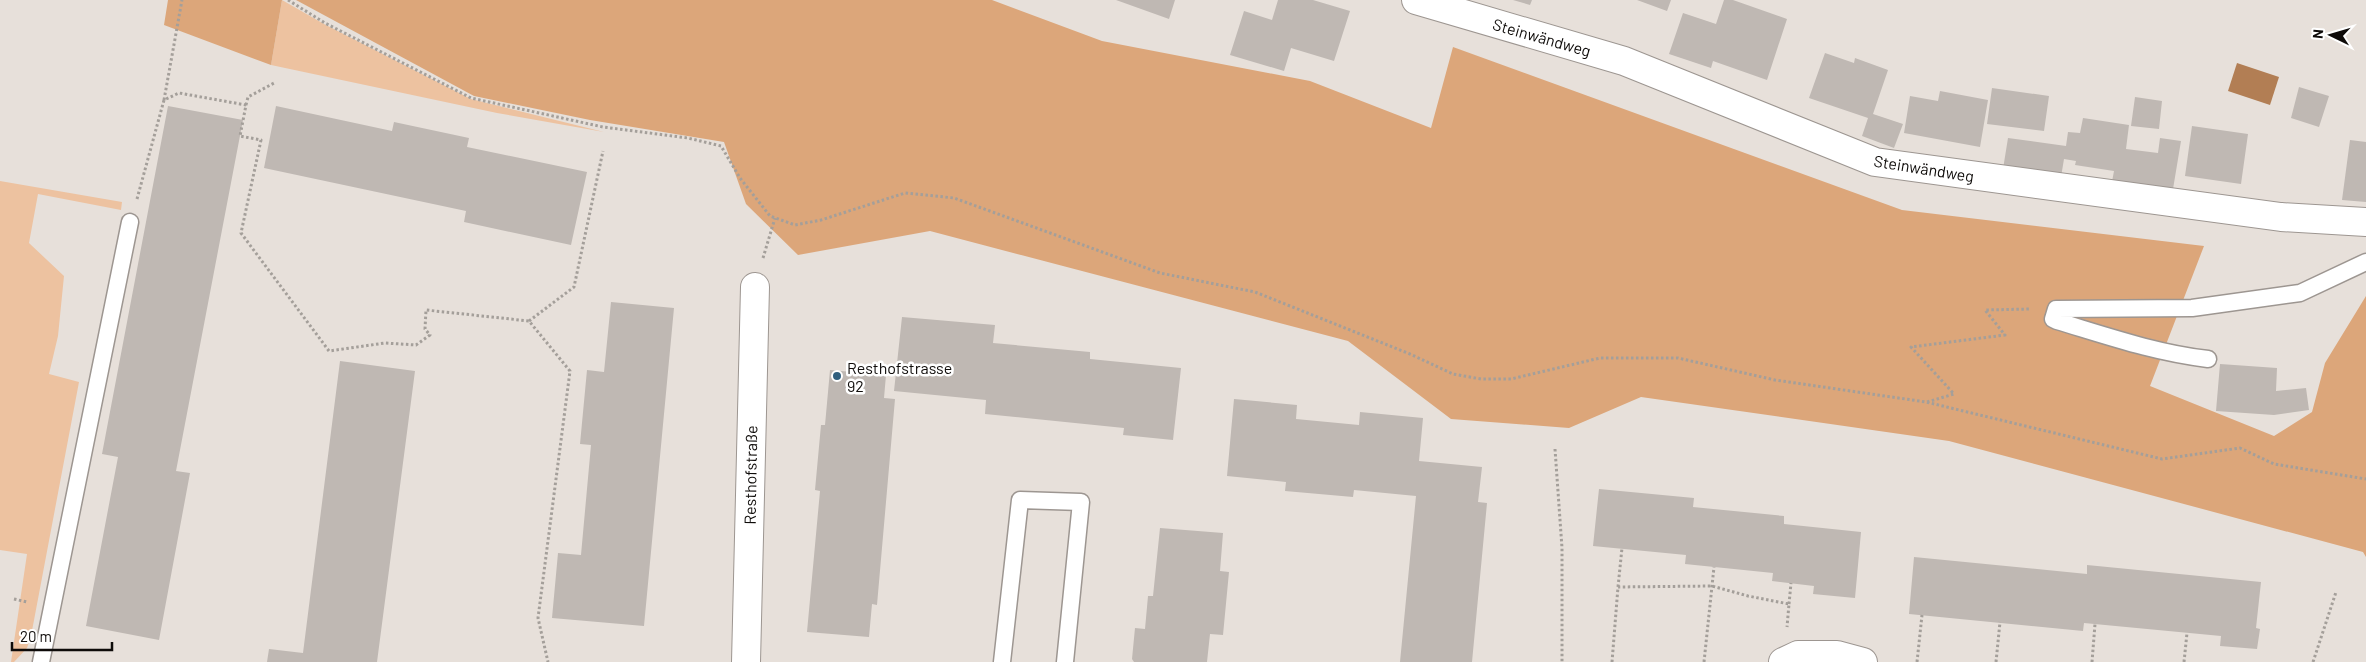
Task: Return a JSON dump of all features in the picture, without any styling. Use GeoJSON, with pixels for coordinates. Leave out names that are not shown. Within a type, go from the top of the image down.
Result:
{"type":"FeatureCollection","features":[{"type":"Feature","properties":{"kind":"street","name":"Steinwändweg"},"geometry":{"type":"LineString","coordinates":[[1416,0],[1624,61],[1875,162],[2281,217],[2366,222]]}},
{"type":"Feature","properties":{"kind":"street","name":"Resthofstraße"},"geometry":{"type":"LineString","coordinates":[[746,662],[755,287]]}},
{"type":"Feature","properties":{"kind":"street"},"geometry":{"type":"LineString","coordinates":[[1786,661],[1798,655],[1837,655],[1864,662]]}},
{"type":"Feature","properties":{"kind":"lane"},"geometry":{"type":"LineString","coordinates":[[41,662],[130,222]]}},
{"type":"Feature","properties":{"kind":"lane"},"geometry":{"type":"LineString","coordinates":[[2208,359],[2159,352],[2057,321],[2052,316],[2056,309],[2192,308],[2300,293],[2366,262]]}},
{"type":"Feature","properties":{"kind":"lane"},"geometry":{"type":"LineString","coordinates":[[1002,662],[1020,500],[1080,502],[1065,662]]}},
{"type":"Feature","properties":{"kind":"path"},"geometry":{"type":"LineString","coordinates":[[130,222],[164,100],[182,0]]}},
{"type":"Feature","properties":{"kind":"path"},"geometry":{"type":"LineString","coordinates":[[288,0],[326,23],[471,98],[603,127],[688,138],[721,146],[740,178],[770,216],[795,225],[822,220],[905,193],[954,198],[1160,273],[1254,292],[1410,354],[1453,374],[1481,379],[1511,378],[1600,358],[1678,358],[1775,380],[1926,402],[2162,460],[2240,448],[2274,464],[2366,480]]}},
{"type":"Feature","properties":{"kind":"path"},"geometry":{"type":"LineString","coordinates":[[276,82],[248,97],[246,105],[240,136],[261,140],[241,232],[329,351],[385,343],[416,345],[430,335],[425,328],[426,310],[530,321],[574,287],[603,150]]}},
{"type":"Feature","properties":{"kind":"path"},"geometry":{"type":"LineString","coordinates":[[164,100],[180,93],[246,105]]}},
{"type":"Feature","properties":{"kind":"path"},"geometry":{"type":"LineString","coordinates":[[1926,402],[1954,394],[1911,348],[2005,335],[1985,310],[2056,309]]}},
{"type":"Feature","properties":{"kind":"path"},"geometry":{"type":"LineString","coordinates":[[530,321],[570,371],[538,618],[548,662]]}},
{"type":"Feature","properties":{"kind":"path"},"geometry":{"type":"LineString","coordinates":[[1555,449],[1562,548],[1562,662]]}},
{"type":"Feature","properties":{"kind":"path"},"geometry":{"type":"LineString","coordinates":[[1612,662],[1622,548]]}},
{"type":"Feature","properties":{"kind":"path"},"geometry":{"type":"LineString","coordinates":[[1704,662],[1714,567]]}},
{"type":"Feature","properties":{"kind":"path"},"geometry":{"type":"LineString","coordinates":[[1786,661],[1788,604],[1791,584]]}},
{"type":"Feature","properties":{"kind":"path"},"geometry":{"type":"LineString","coordinates":[[1618,587],[1712,586],[1788,604]]}},
{"type":"Feature","properties":{"kind":"path"},"geometry":{"type":"LineString","coordinates":[[2313,662],[2336,592]]}},
{"type":"Feature","properties":{"kind":"path"},"geometry":{"type":"LineString","coordinates":[[1917,662],[1922,615]]}},
{"type":"Feature","properties":{"kind":"path"},"geometry":{"type":"LineString","coordinates":[[1996,662],[2000,622]]}},
{"type":"Feature","properties":{"kind":"path"},"geometry":{"type":"LineString","coordinates":[[2092,662],[2095,624]]}},
{"type":"Feature","properties":{"kind":"path"},"geometry":{"type":"LineString","coordinates":[[2184,662],[2187,633]]}},
{"type":"Feature","properties":{"kind":"shaded area"},"geometry":{"type":"Polygon","coordinates":[[[168,0],[282,0],[271,65],[164,25],[168,0]]]}},
{"type":"Feature","properties":{"kind":"shaded area"},"geometry":{"type":"Polygon","coordinates":[[[282,0],[324,24],[471,99],[604,132],[497,113],[271,65],[282,0]]]}},
{"type":"Feature","properties":{"kind":"shaded area"},"geometry":{"type":"Polygon","coordinates":[[[296,0],[992,0],[1102,41],[1310,81],[1431,128],[1453,47],[1902,210],[2204,246],[2150,386],[2274,436],[2312,412],[2325,363],[2366,296],[2366,557],[2363,552],[1949,441],[1641,397],[1569,428],[1451,419],[1348,341],[930,231],[798,255],[746,204],[724,142],[590,120],[474,96],[296,0]]]}},
{"type":"Feature","properties":{"kind":"shaded area"},"geometry":{"type":"Polygon","coordinates":[[[2237,63],[2279,77],[2270,105],[2228,91],[2237,63]]]}},
{"type":"Feature","properties":{"kind":"shaded area"},"geometry":{"type":"Polygon","coordinates":[[[0,181],[122,202],[121,210],[38,194],[29,243],[64,276],[58,336],[49,374],[79,382],[31,636],[27,648],[14,662],[11,662],[27,554],[0,550],[0,181]]]}},
{"type":"Feature","properties":{"kind":"building"},"geometry":{"type":"Polygon","coordinates":[[[1116,0],[1175,0],[1169,19],[1116,0]]]}},
{"type":"Feature","properties":{"kind":"building"},"geometry":{"type":"Polygon","coordinates":[[[1278,0],[1313,0],[1350,11],[1334,61],[1291,48],[1284,71],[1230,55],[1244,11],[1272,20],[1278,0]]]}},
{"type":"Feature","properties":{"kind":"building"},"geometry":{"type":"Polygon","coordinates":[[[1513,0],[1532,0],[1530,5],[1513,0]]]}},
{"type":"Feature","properties":{"kind":"building"},"geometry":{"type":"Polygon","coordinates":[[[1637,0],[1671,0],[1667,11],[1637,0]]]}},
{"type":"Feature","properties":{"kind":"building"},"geometry":{"type":"Polygon","coordinates":[[[1724,0],[1733,0],[1787,19],[1767,80],[1713,61],[1711,68],[1669,54],[1683,13],[1716,24],[1724,0]]]}},
{"type":"Feature","properties":{"kind":"building"},"geometry":{"type":"Polygon","coordinates":[[[1825,53],[1854,63],[1855,58],[1888,70],[1873,114],[1903,124],[1894,148],[1862,136],[1868,118],[1809,98],[1825,53]]]}},
{"type":"Feature","properties":{"kind":"building"},"geometry":{"type":"Polygon","coordinates":[[[2299,87],[2329,96],[2319,127],[2291,118],[2299,87]]]}},
{"type":"Feature","properties":{"kind":"building"},"geometry":{"type":"Polygon","coordinates":[[[1992,88],[2049,96],[2044,131],[1987,124],[1992,88]]]}},
{"type":"Feature","properties":{"kind":"building"},"geometry":{"type":"Polygon","coordinates":[[[1940,91],[1988,100],[1980,147],[1904,133],[1910,96],[1938,101],[1940,91]]]}},
{"type":"Feature","properties":{"kind":"building"},"geometry":{"type":"Polygon","coordinates":[[[2135,97],[2162,101],[2159,129],[2131,126],[2135,97]]]}},
{"type":"Feature","properties":{"kind":"building"},"geometry":{"type":"Polygon","coordinates":[[[168,106],[243,120],[176,471],[190,473],[159,640],[86,626],[118,457],[102,454],[168,106]]]}},
{"type":"Feature","properties":{"kind":"building"},"geometry":{"type":"Polygon","coordinates":[[[276,106],[392,131],[394,122],[469,138],[467,147],[587,172],[571,245],[464,222],[466,211],[264,168],[276,106]]]}},
{"type":"Feature","properties":{"kind":"building"},"geometry":{"type":"Polygon","coordinates":[[[2083,118],[2129,125],[2126,149],[2158,153],[2160,138],[2181,141],[2172,195],[2111,187],[2114,171],[2075,165],[2076,161],[2064,159],[2061,177],[2003,169],[2008,138],[2066,146],[2068,132],[2080,133],[2083,118]]]}},
{"type":"Feature","properties":{"kind":"building"},"geometry":{"type":"Polygon","coordinates":[[[2192,126],[2248,134],[2241,184],[2185,176],[2192,126]]]}},
{"type":"Feature","properties":{"kind":"building"},"geometry":{"type":"Polygon","coordinates":[[[2350,140],[2366,142],[2366,202],[2342,200],[2350,140]]]}},
{"type":"Feature","properties":{"kind":"building"},"geometry":{"type":"Polygon","coordinates":[[[611,302],[674,308],[644,626],[552,618],[558,553],[581,555],[591,445],[580,444],[587,370],[604,372],[611,302]]]}},
{"type":"Feature","properties":{"kind":"building"},"geometry":{"type":"Polygon","coordinates":[[[902,317],[995,325],[993,343],[1090,352],[1090,359],[1181,368],[1173,440],[1123,435],[1124,428],[985,414],[986,400],[894,391],[902,317]]]}},
{"type":"Feature","properties":{"kind":"building"},"geometry":{"type":"Polygon","coordinates":[[[340,361],[415,371],[377,662],[267,662],[269,649],[303,653],[340,361]]]}},
{"type":"Feature","properties":{"kind":"building"},"geometry":{"type":"Polygon","coordinates":[[[2220,364],[2277,368],[2276,391],[2306,388],[2309,410],[2274,415],[2216,411],[2220,364]]]}},
{"type":"Feature","properties":{"kind":"building"},"geometry":{"type":"Polygon","coordinates":[[[830,370],[886,375],[884,398],[895,399],[877,605],[872,604],[869,637],[807,632],[820,491],[815,490],[821,425],[825,425],[830,370]]]}},
{"type":"Feature","properties":{"kind":"building"},"geometry":{"type":"Polygon","coordinates":[[[1234,399],[1297,405],[1296,419],[1359,425],[1360,412],[1423,418],[1419,461],[1482,467],[1478,502],[1487,503],[1472,662],[1400,662],[1416,496],[1354,490],[1353,497],[1285,491],[1286,482],[1227,476],[1234,399]]]}},
{"type":"Feature","properties":{"kind":"building"},"geometry":{"type":"Polygon","coordinates":[[[1599,489],[1694,498],[1693,507],[1784,516],[1784,524],[1861,532],[1855,598],[1813,594],[1814,586],[1772,581],[1773,573],[1685,564],[1686,555],[1593,546],[1599,489]]]}},
{"type":"Feature","properties":{"kind":"building"},"geometry":{"type":"Polygon","coordinates":[[[1160,528],[1223,533],[1220,571],[1229,572],[1223,635],[1210,634],[1207,662],[1134,662],[1132,659],[1135,628],[1145,629],[1148,596],[1153,596],[1160,528]]]}},
{"type":"Feature","properties":{"kind":"building"},"geometry":{"type":"Polygon","coordinates":[[[1914,557],[2087,574],[2087,565],[2261,582],[2256,628],[2260,629],[2257,649],[2220,646],[2221,636],[2084,623],[2083,631],[1909,614],[1914,557]]]}},
{"type":"Feature","properties":{"kind":"place","name":"Resthofstrasse 92"},"geometry":{"type":"Point","coordinates":[837,376]}}]}
